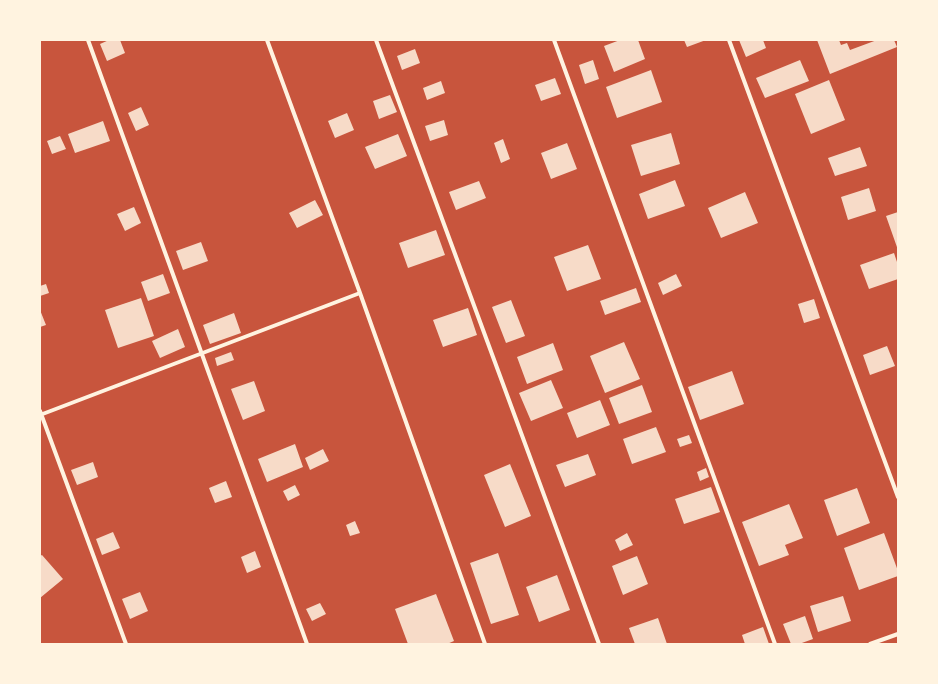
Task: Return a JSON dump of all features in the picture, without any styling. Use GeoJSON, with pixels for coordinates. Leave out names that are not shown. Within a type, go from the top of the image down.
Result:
{"type":"FeatureCollection","features":[{"type":"Feature","properties":{"kind":"lane"},"geometry":{"type":"LineString","coordinates":[[88,40],[308,644]]}},
{"type":"Feature","properties":{"kind":"lane"},"geometry":{"type":"LineString","coordinates":[[268,40],[485,644]]}},
{"type":"Feature","properties":{"kind":"lane"},"geometry":{"type":"LineString","coordinates":[[376,40],[598,644]]}},
{"type":"Feature","properties":{"kind":"lane"},"geometry":{"type":"LineString","coordinates":[[554,40],[775,644]]}},
{"type":"Feature","properties":{"kind":"lane"},"geometry":{"type":"LineString","coordinates":[[729,40],[898,497]]}},
{"type":"Feature","properties":{"kind":"lane"},"geometry":{"type":"LineString","coordinates":[[126,644],[40,414],[202,355],[360,293]]}},
{"type":"Feature","properties":{"kind":"lane"},"geometry":{"type":"LineString","coordinates":[[870,644],[898,634]]}},
{"type":"Feature","properties":{"kind":"building"},"geometry":{"type":"Polygon","coordinates":[[[109,40],[120,40],[125,53],[107,61],[100,44],[109,40]]]}},
{"type":"Feature","properties":{"kind":"building"},"geometry":{"type":"Polygon","coordinates":[[[620,40],[638,40],[645,59],[614,72],[604,46],[620,40]]]}},
{"type":"Feature","properties":{"kind":"building"},"geometry":{"type":"Polygon","coordinates":[[[684,40],[706,40],[687,47],[684,40]]]}},
{"type":"Feature","properties":{"kind":"building"},"geometry":{"type":"Polygon","coordinates":[[[739,40],[763,40],[766,48],[746,57],[739,40]]]}},
{"type":"Feature","properties":{"kind":"building"},"geometry":{"type":"Polygon","coordinates":[[[817,40],[839,40],[841,45],[847,43],[850,50],[877,40],[894,40],[897,47],[830,74],[817,40]]]}},
{"type":"Feature","properties":{"kind":"building"},"geometry":{"type":"Polygon","coordinates":[[[415,49],[420,63],[402,70],[397,56],[415,49]]]}},
{"type":"Feature","properties":{"kind":"building"},"geometry":{"type":"Polygon","coordinates":[[[593,60],[599,79],[585,84],[579,65],[593,60]]]}},
{"type":"Feature","properties":{"kind":"building"},"geometry":{"type":"Polygon","coordinates":[[[800,60],[809,81],[765,98],[756,78],[800,60]]]}},
{"type":"Feature","properties":{"kind":"building"},"geometry":{"type":"Polygon","coordinates":[[[651,70],[662,102],[617,118],[606,87],[651,70]]]}},
{"type":"Feature","properties":{"kind":"building"},"geometry":{"type":"Polygon","coordinates":[[[555,78],[561,94],[541,101],[535,85],[555,78]]]}},
{"type":"Feature","properties":{"kind":"building"},"geometry":{"type":"Polygon","coordinates":[[[829,80],[845,120],[811,134],[795,94],[829,80]]]}},
{"type":"Feature","properties":{"kind":"building"},"geometry":{"type":"Polygon","coordinates":[[[441,81],[445,93],[427,100],[423,88],[441,81]]]}},
{"type":"Feature","properties":{"kind":"building"},"geometry":{"type":"Polygon","coordinates":[[[390,95],[397,112],[379,119],[373,101],[390,95]]]}},
{"type":"Feature","properties":{"kind":"building"},"geometry":{"type":"Polygon","coordinates":[[[141,107],[149,125],[136,131],[128,113],[141,107]]]}},
{"type":"Feature","properties":{"kind":"building"},"geometry":{"type":"Polygon","coordinates":[[[347,113],[354,130],[335,138],[328,121],[347,113]]]}},
{"type":"Feature","properties":{"kind":"building"},"geometry":{"type":"Polygon","coordinates":[[[444,120],[448,135],[430,141],[425,126],[444,120]]]}},
{"type":"Feature","properties":{"kind":"building"},"geometry":{"type":"Polygon","coordinates":[[[103,121],[110,141],[75,153],[68,134],[103,121]]]}},
{"type":"Feature","properties":{"kind":"building"},"geometry":{"type":"Polygon","coordinates":[[[671,133],[680,164],[641,176],[631,145],[671,133]]]}},
{"type":"Feature","properties":{"kind":"building"},"geometry":{"type":"Polygon","coordinates":[[[398,134],[407,156],[375,169],[365,147],[398,134]]]}},
{"type":"Feature","properties":{"kind":"building"},"geometry":{"type":"Polygon","coordinates":[[[60,136],[66,149],[52,154],[47,141],[60,136]]]}},
{"type":"Feature","properties":{"kind":"building"},"geometry":{"type":"Polygon","coordinates":[[[503,139],[510,159],[501,163],[494,143],[503,139]]]}},
{"type":"Feature","properties":{"kind":"building"},"geometry":{"type":"Polygon","coordinates":[[[567,143],[577,169],[551,179],[541,153],[567,143]]]}},
{"type":"Feature","properties":{"kind":"building"},"geometry":{"type":"Polygon","coordinates":[[[860,147],[867,166],[835,176],[828,158],[860,147]]]}},
{"type":"Feature","properties":{"kind":"building"},"geometry":{"type":"Polygon","coordinates":[[[675,180],[685,206],[648,219],[639,194],[675,180]]]}},
{"type":"Feature","properties":{"kind":"building"},"geometry":{"type":"Polygon","coordinates":[[[479,181],[486,198],[456,210],[449,192],[479,181]]]}},
{"type":"Feature","properties":{"kind":"building"},"geometry":{"type":"Polygon","coordinates":[[[869,188],[876,211],[848,220],[841,197],[869,188]]]}},
{"type":"Feature","properties":{"kind":"building"},"geometry":{"type":"Polygon","coordinates":[[[745,192],[758,223],[721,238],[708,208],[745,192]]]}},
{"type":"Feature","properties":{"kind":"building"},"geometry":{"type":"Polygon","coordinates":[[[315,200],[323,215],[297,228],[289,213],[315,200]]]}},
{"type":"Feature","properties":{"kind":"building"},"geometry":{"type":"Polygon","coordinates":[[[134,207],[141,223],[125,231],[117,214],[134,207]]]}},
{"type":"Feature","properties":{"kind":"building"},"geometry":{"type":"Polygon","coordinates":[[[898,212],[898,250],[886,216],[898,212]]]}},
{"type":"Feature","properties":{"kind":"building"},"geometry":{"type":"Polygon","coordinates":[[[436,230],[445,255],[408,268],[399,243],[436,230]]]}},
{"type":"Feature","properties":{"kind":"building"},"geometry":{"type":"Polygon","coordinates":[[[201,242],[208,261],[183,270],[176,251],[201,242]]]}},
{"type":"Feature","properties":{"kind":"building"},"geometry":{"type":"Polygon","coordinates":[[[588,245],[601,279],[567,291],[554,257],[588,245]]]}},
{"type":"Feature","properties":{"kind":"building"},"geometry":{"type":"Polygon","coordinates":[[[894,253],[898,265],[898,279],[869,289],[860,265],[894,253]]]}},
{"type":"Feature","properties":{"kind":"building"},"geometry":{"type":"Polygon","coordinates":[[[163,274],[170,293],[148,301],[141,282],[163,274]]]}},
{"type":"Feature","properties":{"kind":"building"},"geometry":{"type":"Polygon","coordinates":[[[676,274],[682,286],[663,295],[658,283],[676,274]]]}},
{"type":"Feature","properties":{"kind":"building"},"geometry":{"type":"Polygon","coordinates":[[[46,284],[49,293],[40,296],[40,286],[46,284]]]}},
{"type":"Feature","properties":{"kind":"building"},"geometry":{"type":"Polygon","coordinates":[[[636,288],[641,302],[605,315],[600,301],[636,288]]]}},
{"type":"Feature","properties":{"kind":"building"},"geometry":{"type":"Polygon","coordinates":[[[141,298],[154,336],[118,348],[105,310],[141,298]]]}},
{"type":"Feature","properties":{"kind":"building"},"geometry":{"type":"Polygon","coordinates":[[[814,299],[820,318],[804,323],[798,304],[814,299]]]}},
{"type":"Feature","properties":{"kind":"building"},"geometry":{"type":"Polygon","coordinates":[[[511,300],[525,336],[506,343],[492,307],[511,300]]]}},
{"type":"Feature","properties":{"kind":"building"},"geometry":{"type":"Polygon","coordinates":[[[468,308],[477,335],[443,347],[433,320],[468,308]]]}},
{"type":"Feature","properties":{"kind":"building"},"geometry":{"type":"Polygon","coordinates":[[[40,310],[46,325],[40,327],[40,310]]]}},
{"type":"Feature","properties":{"kind":"building"},"geometry":{"type":"Polygon","coordinates":[[[234,313],[241,333],[210,344],[203,325],[234,313]]]}},
{"type":"Feature","properties":{"kind":"building"},"geometry":{"type":"Polygon","coordinates":[[[178,329],[185,347],[160,358],[152,341],[178,329]]]}},
{"type":"Feature","properties":{"kind":"building"},"geometry":{"type":"Polygon","coordinates":[[[624,342],[640,379],[605,393],[590,356],[624,342]]]}},
{"type":"Feature","properties":{"kind":"building"},"geometry":{"type":"Polygon","coordinates":[[[553,343],[563,370],[527,384],[517,357],[553,343]]]}},
{"type":"Feature","properties":{"kind":"building"},"geometry":{"type":"Polygon","coordinates":[[[887,346],[895,366],[870,375],[863,355],[887,346]]]}},
{"type":"Feature","properties":{"kind":"building"},"geometry":{"type":"Polygon","coordinates":[[[231,352],[234,360],[217,366],[215,358],[231,352]]]}},
{"type":"Feature","properties":{"kind":"building"},"geometry":{"type":"Polygon","coordinates":[[[732,371],[744,404],[700,420],[688,387],[732,371]]]}},
{"type":"Feature","properties":{"kind":"building"},"geometry":{"type":"Polygon","coordinates":[[[551,380],[563,408],[531,421],[519,393],[551,380]]]}},
{"type":"Feature","properties":{"kind":"building"},"geometry":{"type":"Polygon","coordinates":[[[254,381],[265,411],[243,420],[231,389],[254,381]]]}},
{"type":"Feature","properties":{"kind":"building"},"geometry":{"type":"Polygon","coordinates":[[[642,385],[652,412],[619,424],[609,398],[642,385]]]}},
{"type":"Feature","properties":{"kind":"building"},"geometry":{"type":"Polygon","coordinates":[[[600,400],[610,425],[577,438],[567,413],[600,400]]]}},
{"type":"Feature","properties":{"kind":"building"},"geometry":{"type":"Polygon","coordinates":[[[656,427],[666,452],[632,464],[623,439],[656,427]]]}},
{"type":"Feature","properties":{"kind":"building"},"geometry":{"type":"Polygon","coordinates":[[[689,435],[692,443],[680,447],[677,439],[689,435]]]}},
{"type":"Feature","properties":{"kind":"building"},"geometry":{"type":"Polygon","coordinates":[[[295,444],[303,467],[267,482],[258,459],[295,444]]]}},
{"type":"Feature","properties":{"kind":"building"},"geometry":{"type":"Polygon","coordinates":[[[323,449],[329,461],[310,470],[305,458],[323,449]]]}},
{"type":"Feature","properties":{"kind":"building"},"geometry":{"type":"Polygon","coordinates":[[[588,454],[596,475],[565,487],[556,465],[588,454]]]}},
{"type":"Feature","properties":{"kind":"building"},"geometry":{"type":"Polygon","coordinates":[[[93,462],[98,477],[77,485],[71,470],[93,462]]]}},
{"type":"Feature","properties":{"kind":"building"},"geometry":{"type":"Polygon","coordinates":[[[510,464],[531,516],[505,527],[484,475],[510,464]]]}},
{"type":"Feature","properties":{"kind":"building"},"geometry":{"type":"Polygon","coordinates":[[[706,468],[709,477],[700,481],[697,472],[706,468]]]}},
{"type":"Feature","properties":{"kind":"building"},"geometry":{"type":"Polygon","coordinates":[[[226,481],[232,497],[215,503],[209,488],[226,481]]]}},
{"type":"Feature","properties":{"kind":"building"},"geometry":{"type":"Polygon","coordinates":[[[295,485],[300,495],[288,501],[283,491],[295,485]]]}},
{"type":"Feature","properties":{"kind":"building"},"geometry":{"type":"Polygon","coordinates":[[[711,487],[720,512],[684,524],[675,499],[711,487]]]}},
{"type":"Feature","properties":{"kind":"building"},"geometry":{"type":"Polygon","coordinates":[[[857,488],[870,523],[837,536],[824,500],[857,488]]]}},
{"type":"Feature","properties":{"kind":"building"},"geometry":{"type":"Polygon","coordinates":[[[789,504],[803,538],[785,545],[789,555],[759,566],[742,522],[789,504]]]}},
{"type":"Feature","properties":{"kind":"building"},"geometry":{"type":"Polygon","coordinates":[[[355,521],[360,533],[350,536],[346,525],[355,521]]]}},
{"type":"Feature","properties":{"kind":"building"},"geometry":{"type":"Polygon","coordinates":[[[113,532],[120,548],[102,555],[96,539],[113,532]]]}},
{"type":"Feature","properties":{"kind":"building"},"geometry":{"type":"Polygon","coordinates":[[[627,533],[633,545],[620,551],[615,540],[627,533]]]}},
{"type":"Feature","properties":{"kind":"building"},"geometry":{"type":"Polygon","coordinates":[[[884,533],[898,571],[898,576],[859,590],[844,548],[884,533]]]}},
{"type":"Feature","properties":{"kind":"building"},"geometry":{"type":"Polygon","coordinates":[[[255,551],[261,567],[247,573],[241,557],[255,551]]]}},
{"type":"Feature","properties":{"kind":"building"},"geometry":{"type":"Polygon","coordinates":[[[498,553],[519,615],[491,624],[470,563],[498,553]]]}},
{"type":"Feature","properties":{"kind":"building"},"geometry":{"type":"Polygon","coordinates":[[[42,555],[63,579],[40,598],[40,556],[42,555]]]}},
{"type":"Feature","properties":{"kind":"building"},"geometry":{"type":"Polygon","coordinates":[[[637,556],[648,584],[623,595],[612,566],[637,556]]]}},
{"type":"Feature","properties":{"kind":"building"},"geometry":{"type":"Polygon","coordinates":[[[557,575],[570,610],[539,622],[526,587],[557,575]]]}},
{"type":"Feature","properties":{"kind":"building"},"geometry":{"type":"Polygon","coordinates":[[[140,592],[148,611],[130,619],[122,599],[140,592]]]}},
{"type":"Feature","properties":{"kind":"building"},"geometry":{"type":"Polygon","coordinates":[[[436,594],[454,641],[447,644],[408,644],[395,609],[436,594]]]}},
{"type":"Feature","properties":{"kind":"building"},"geometry":{"type":"Polygon","coordinates":[[[843,596],[851,621],[818,632],[810,606],[843,596]]]}},
{"type":"Feature","properties":{"kind":"building"},"geometry":{"type":"Polygon","coordinates":[[[320,603],[326,614],[312,621],[306,609],[320,603]]]}},
{"type":"Feature","properties":{"kind":"building"},"geometry":{"type":"Polygon","coordinates":[[[805,616],[813,639],[799,644],[791,644],[783,624],[805,616]]]}},
{"type":"Feature","properties":{"kind":"building"},"geometry":{"type":"Polygon","coordinates":[[[658,618],[667,644],[635,644],[629,628],[658,618]]]}},
{"type":"Feature","properties":{"kind":"building"},"geometry":{"type":"Polygon","coordinates":[[[763,627],[769,644],[745,644],[742,635],[763,627]]]}}]}
